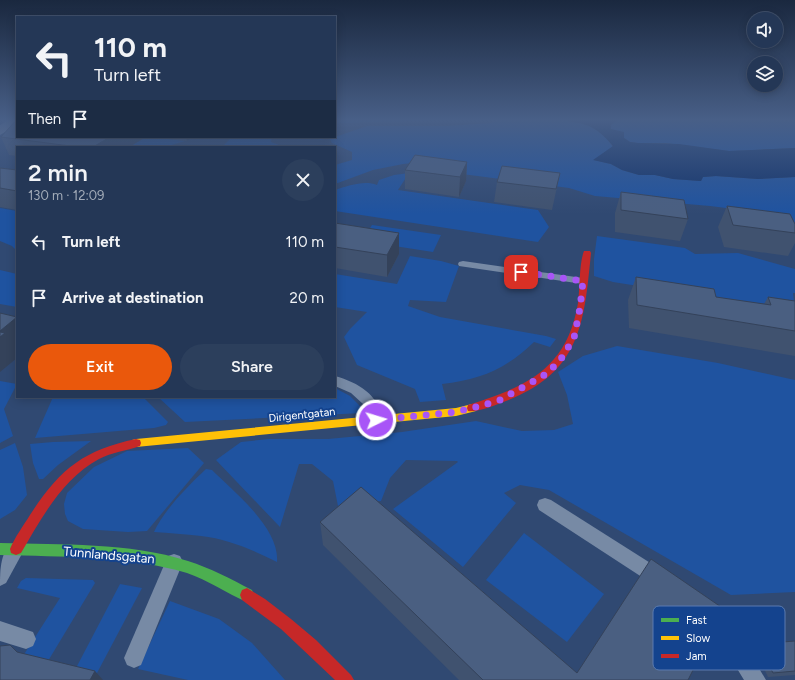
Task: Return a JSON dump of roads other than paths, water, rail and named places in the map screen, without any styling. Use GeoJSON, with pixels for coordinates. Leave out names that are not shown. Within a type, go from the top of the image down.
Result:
{"type":"FeatureCollection","features":[{"type":"Feature","properties":{"kind":"street","name":"Dirigentgatan"},"geometry":{"type":"LineString","coordinates":[[8,549],[53,491],[70,473],[88,459],[120,445],[456,412],[500,400],[543,376],[559,362],[574,338],[580,308],[587,254]]}},
{"type":"Feature","properties":{"kind":"street","name":"Tunnlandsgatan"},"geometry":{"type":"LineString","coordinates":[[8,549],[136,555],[174,562],[204,573],[239,589],[297,630],[346,680]]}},
{"type":"Feature","properties":{"kind":"lane"},"geometry":{"type":"LineString","coordinates":[[463,264],[583,281]]}},
{"type":"Feature","properties":{"kind":"lane"},"geometry":{"type":"LineString","coordinates":[[336,381],[344,384],[365,397],[371,404],[376,420]]}},
{"type":"Feature","properties":{"kind":"lane"},"geometry":{"type":"LineString","coordinates":[[545,505],[670,585]]}},
{"type":"Feature","properties":{"kind":"lane"},"geometry":{"type":"LineString","coordinates":[[0,577],[8,549]]}},
{"type":"Feature","properties":{"kind":"lane"},"geometry":{"type":"LineString","coordinates":[[134,658],[174,562]]}},
{"type":"Feature","properties":{"kind":"lane"},"geometry":{"type":"LineString","coordinates":[[692,603],[696,606]]}},
{"type":"Feature","properties":{"kind":"lane"},"geometry":{"type":"LineString","coordinates":[[0,631],[26,639]]}},
{"type":"Feature","properties":{"kind":"lane"},"geometry":{"type":"LineString","coordinates":[[750,670],[756,680]]}}]}
